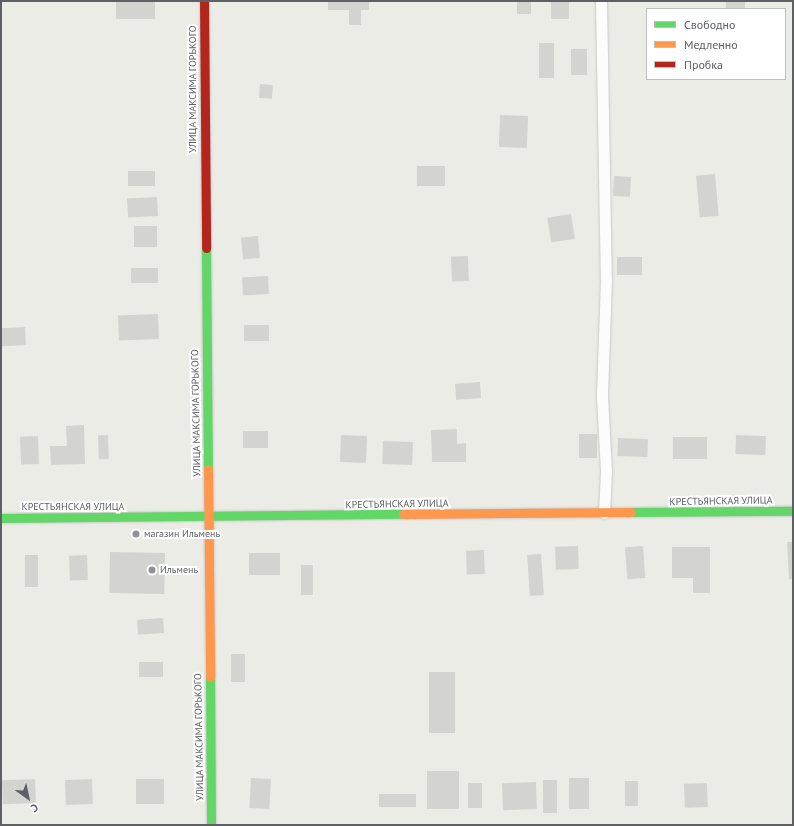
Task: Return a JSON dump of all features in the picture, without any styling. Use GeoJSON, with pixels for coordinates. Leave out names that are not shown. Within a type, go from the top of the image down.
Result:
{"type":"FeatureCollection","features":[{"type":"Feature","properties":{"kind":"street","name":"УЛИЦА МАКСИМА ГОРЬКОГО"},"geometry":{"type":"LineString","coordinates":[[204,1],[211,825]]}},
{"type":"Feature","properties":{"kind":"street","name":"КРЕСТЬЯНСКАЯ УЛИЦА"},"geometry":{"type":"LineString","coordinates":[[1,518],[793,511]]}},
{"type":"Feature","properties":{"kind":"lane"},"geometry":{"type":"LineString","coordinates":[[601,1],[606,280],[602,397],[606,471],[604,513]]}},
{"type":"Feature","properties":{"kind":"building"},"geometry":{"type":"Polygon","coordinates":[[[116,1],[155,1],[155,19],[116,19],[116,1]]]}},
{"type":"Feature","properties":{"kind":"building"},"geometry":{"type":"Polygon","coordinates":[[[328,1],[369,1],[369,10],[361,10],[361,25],[349,25],[349,10],[328,10],[328,1]]]}},
{"type":"Feature","properties":{"kind":"building"},"geometry":{"type":"Polygon","coordinates":[[[517,1],[531,1],[531,14],[517,14],[517,1]]]}},
{"type":"Feature","properties":{"kind":"building"},"geometry":{"type":"Polygon","coordinates":[[[551,1],[569,1],[569,19],[551,19],[551,1]]]}},
{"type":"Feature","properties":{"kind":"building"},"geometry":{"type":"Polygon","coordinates":[[[726,1],[745,1],[745,8],[726,8],[726,1]]]}},
{"type":"Feature","properties":{"kind":"building"},"geometry":{"type":"Polygon","coordinates":[[[539,43],[554,43],[554,78],[539,78],[539,43]]]}},
{"type":"Feature","properties":{"kind":"building"},"geometry":{"type":"Polygon","coordinates":[[[571,49],[587,49],[587,75],[571,75],[571,49]]]}},
{"type":"Feature","properties":{"kind":"building"},"geometry":{"type":"Polygon","coordinates":[[[260,84],[273,85],[272,99],[259,98],[260,84]]]}},
{"type":"Feature","properties":{"kind":"building"},"geometry":{"type":"Polygon","coordinates":[[[500,115],[528,116],[527,148],[499,147],[500,115]]]}},
{"type":"Feature","properties":{"kind":"building"},"geometry":{"type":"Polygon","coordinates":[[[417,166],[445,166],[445,186],[417,186],[417,166]]]}},
{"type":"Feature","properties":{"kind":"building"},"geometry":{"type":"Polygon","coordinates":[[[128,171],[155,171],[155,186],[128,186],[128,171]]]}},
{"type":"Feature","properties":{"kind":"building"},"geometry":{"type":"Polygon","coordinates":[[[715,174],[719,216],[700,217],[696,176],[715,174]]]}},
{"type":"Feature","properties":{"kind":"building"},"geometry":{"type":"Polygon","coordinates":[[[614,176],[631,177],[630,197],[613,196],[614,176]]]}},
{"type":"Feature","properties":{"kind":"building"},"geometry":{"type":"Polygon","coordinates":[[[157,197],[158,216],[128,218],[127,199],[157,197]]]}},
{"type":"Feature","properties":{"kind":"building"},"geometry":{"type":"Polygon","coordinates":[[[571,214],[575,239],[551,242],[547,218],[571,214]]]}},
{"type":"Feature","properties":{"kind":"building"},"geometry":{"type":"Polygon","coordinates":[[[134,226],[157,226],[157,247],[134,247],[134,226]]]}},
{"type":"Feature","properties":{"kind":"building"},"geometry":{"type":"Polygon","coordinates":[[[258,236],[260,258],[243,259],[241,237],[258,236]]]}},
{"type":"Feature","properties":{"kind":"building"},"geometry":{"type":"Polygon","coordinates":[[[468,256],[469,281],[452,282],[451,257],[468,256]]]}},
{"type":"Feature","properties":{"kind":"building"},"geometry":{"type":"Polygon","coordinates":[[[617,257],[642,257],[642,275],[617,275],[617,257]]]}},
{"type":"Feature","properties":{"kind":"building"},"geometry":{"type":"Polygon","coordinates":[[[131,268],[158,268],[158,283],[131,283],[131,268]]]}},
{"type":"Feature","properties":{"kind":"building"},"geometry":{"type":"Polygon","coordinates":[[[268,276],[269,294],[243,295],[242,277],[268,276]]]}},
{"type":"Feature","properties":{"kind":"building"},"geometry":{"type":"Polygon","coordinates":[[[158,314],[159,339],[119,340],[118,315],[158,314]]]}},
{"type":"Feature","properties":{"kind":"building"},"geometry":{"type":"Polygon","coordinates":[[[244,325],[269,325],[269,341],[244,341],[244,325]]]}},
{"type":"Feature","properties":{"kind":"building"},"geometry":{"type":"Polygon","coordinates":[[[25,327],[26,345],[2,346],[1,328],[25,327]]]}},
{"type":"Feature","properties":{"kind":"building"},"geometry":{"type":"Polygon","coordinates":[[[480,382],[481,398],[456,400],[455,384],[480,382]]]}},
{"type":"Feature","properties":{"kind":"building"},"geometry":{"type":"Polygon","coordinates":[[[84,425],[85,464],[51,465],[50,446],[67,446],[66,426],[84,425]]]}},
{"type":"Feature","properties":{"kind":"building"},"geometry":{"type":"Polygon","coordinates":[[[457,429],[457,444],[466,443],[466,462],[432,462],[431,430],[457,429]]]}},
{"type":"Feature","properties":{"kind":"building"},"geometry":{"type":"Polygon","coordinates":[[[243,431],[268,431],[268,448],[243,448],[243,431]]]}},
{"type":"Feature","properties":{"kind":"building"},"geometry":{"type":"Polygon","coordinates":[[[579,434],[597,434],[597,458],[579,458],[579,434]]]}},
{"type":"Feature","properties":{"kind":"building"},"geometry":{"type":"Polygon","coordinates":[[[98,435],[108,435],[109,459],[99,459],[98,435]]]}},
{"type":"Feature","properties":{"kind":"building"},"geometry":{"type":"Polygon","coordinates":[[[341,435],[367,436],[366,463],[340,462],[341,435]]]}},
{"type":"Feature","properties":{"kind":"building"},"geometry":{"type":"Polygon","coordinates":[[[736,435],[766,436],[765,455],[735,454],[736,435]]]}},
{"type":"Feature","properties":{"kind":"building"},"geometry":{"type":"Polygon","coordinates":[[[38,436],[39,464],[21,465],[20,437],[38,436]]]}},
{"type":"Feature","properties":{"kind":"building"},"geometry":{"type":"Polygon","coordinates":[[[673,437],[707,437],[707,459],[673,459],[673,437]]]}},
{"type":"Feature","properties":{"kind":"building"},"geometry":{"type":"Polygon","coordinates":[[[618,438],[648,439],[647,457],[617,456],[618,438]]]}},
{"type":"Feature","properties":{"kind":"building"},"geometry":{"type":"Polygon","coordinates":[[[383,441],[413,442],[412,465],[382,464],[383,441]]]}},
{"type":"Feature","properties":{"kind":"building"},"geometry":{"type":"Polygon","coordinates":[[[787,542],[793,542],[793,579],[789,579],[787,542]]]}},
{"type":"Feature","properties":{"kind":"building"},"geometry":{"type":"Polygon","coordinates":[[[578,546],[579,569],[556,570],[555,547],[578,546]]]}},
{"type":"Feature","properties":{"kind":"building"},"geometry":{"type":"Polygon","coordinates":[[[643,546],[645,578],[627,579],[625,547],[643,546]]]}},
{"type":"Feature","properties":{"kind":"building"},"geometry":{"type":"Polygon","coordinates":[[[672,547],[710,547],[710,593],[693,593],[693,578],[672,578],[672,547]]]}},
{"type":"Feature","properties":{"kind":"building"},"geometry":{"type":"Polygon","coordinates":[[[484,550],[485,574],[467,575],[466,551],[484,550]]]}},
{"type":"Feature","properties":{"kind":"building"},"geometry":{"type":"Polygon","coordinates":[[[110,552],[165,553],[164,594],[109,593],[110,552]]]}},
{"type":"Feature","properties":{"kind":"building"},"geometry":{"type":"Polygon","coordinates":[[[249,553],[280,553],[280,575],[249,575],[249,553]]]}},
{"type":"Feature","properties":{"kind":"building"},"geometry":{"type":"Polygon","coordinates":[[[541,554],[544,595],[530,596],[527,555],[541,554]]]}},
{"type":"Feature","properties":{"kind":"building"},"geometry":{"type":"Polygon","coordinates":[[[25,555],[38,555],[38,587],[25,587],[25,555]]]}},
{"type":"Feature","properties":{"kind":"building"},"geometry":{"type":"Polygon","coordinates":[[[87,555],[88,580],[70,581],[69,556],[87,555]]]}},
{"type":"Feature","properties":{"kind":"building"},"geometry":{"type":"Polygon","coordinates":[[[301,565],[313,565],[313,595],[301,595],[301,565]]]}},
{"type":"Feature","properties":{"kind":"building"},"geometry":{"type":"Polygon","coordinates":[[[163,618],[164,633],[138,635],[137,620],[163,618]]]}},
{"type":"Feature","properties":{"kind":"building"},"geometry":{"type":"Polygon","coordinates":[[[231,654],[245,654],[245,682],[231,682],[231,654]]]}},
{"type":"Feature","properties":{"kind":"building"},"geometry":{"type":"Polygon","coordinates":[[[139,662],[163,662],[163,677],[139,677],[139,662]]]}},
{"type":"Feature","properties":{"kind":"building"},"geometry":{"type":"Polygon","coordinates":[[[429,672],[455,672],[455,733],[429,733],[429,672]]]}},
{"type":"Feature","properties":{"kind":"building"},"geometry":{"type":"Polygon","coordinates":[[[427,771],[459,771],[459,809],[427,809],[427,771]]]}},
{"type":"Feature","properties":{"kind":"building"},"geometry":{"type":"Polygon","coordinates":[[[251,778],[271,779],[269,809],[249,808],[251,778]]]}},
{"type":"Feature","properties":{"kind":"building"},"geometry":{"type":"Polygon","coordinates":[[[569,778],[589,778],[589,809],[569,809],[569,778]]]}},
{"type":"Feature","properties":{"kind":"building"},"geometry":{"type":"Polygon","coordinates":[[[35,779],[36,803],[3,804],[2,780],[35,779]]]}},
{"type":"Feature","properties":{"kind":"building"},"geometry":{"type":"Polygon","coordinates":[[[92,779],[93,804],[66,805],[65,780],[92,779]]]}},
{"type":"Feature","properties":{"kind":"building"},"geometry":{"type":"Polygon","coordinates":[[[136,779],[164,779],[164,804],[136,804],[136,779]]]}},
{"type":"Feature","properties":{"kind":"building"},"geometry":{"type":"Polygon","coordinates":[[[543,780],[557,780],[557,813],[543,813],[543,780]]]}},
{"type":"Feature","properties":{"kind":"building"},"geometry":{"type":"Polygon","coordinates":[[[625,781],[638,781],[638,806],[625,806],[625,781]]]}},
{"type":"Feature","properties":{"kind":"building"},"geometry":{"type":"Polygon","coordinates":[[[536,782],[537,809],[503,810],[502,783],[536,782]]]}},
{"type":"Feature","properties":{"kind":"building"},"geometry":{"type":"Polygon","coordinates":[[[468,783],[482,783],[482,808],[468,808],[468,783]]]}},
{"type":"Feature","properties":{"kind":"building"},"geometry":{"type":"Polygon","coordinates":[[[707,783],[708,807],[685,808],[684,784],[707,783]]]}},
{"type":"Feature","properties":{"kind":"building"},"geometry":{"type":"Polygon","coordinates":[[[379,794],[416,794],[416,807],[379,807],[379,794]]]}},
{"type":"Feature","properties":{"kind":"traffic: fast"},"geometry":{"type":"LineString","coordinates":[[206,248],[208,469]]}},
{"type":"Feature","properties":{"kind":"traffic: fast"},"geometry":{"type":"LineString","coordinates":[[631,512],[793,511]]}},
{"type":"Feature","properties":{"kind":"traffic: fast"},"geometry":{"type":"LineString","coordinates":[[1,518],[403,514]]}},
{"type":"Feature","properties":{"kind":"traffic: fast"},"geometry":{"type":"LineString","coordinates":[[210,677],[211,825]]}},
{"type":"Feature","properties":{"kind":"traffic: slow"},"geometry":{"type":"LineString","coordinates":[[208,469],[210,677]]}},
{"type":"Feature","properties":{"kind":"traffic: slow"},"geometry":{"type":"LineString","coordinates":[[403,514],[631,512]]}},
{"type":"Feature","properties":{"kind":"traffic: jam"},"geometry":{"type":"LineString","coordinates":[[204,1],[206,248]]}},
{"type":"Feature","properties":{"kind":"place","name":"магазин Ильмень"},"geometry":{"type":"Point","coordinates":[136,534]}},
{"type":"Feature","properties":{"kind":"place","name":"Ильмень"},"geometry":{"type":"Point","coordinates":[152,570]}}]}
